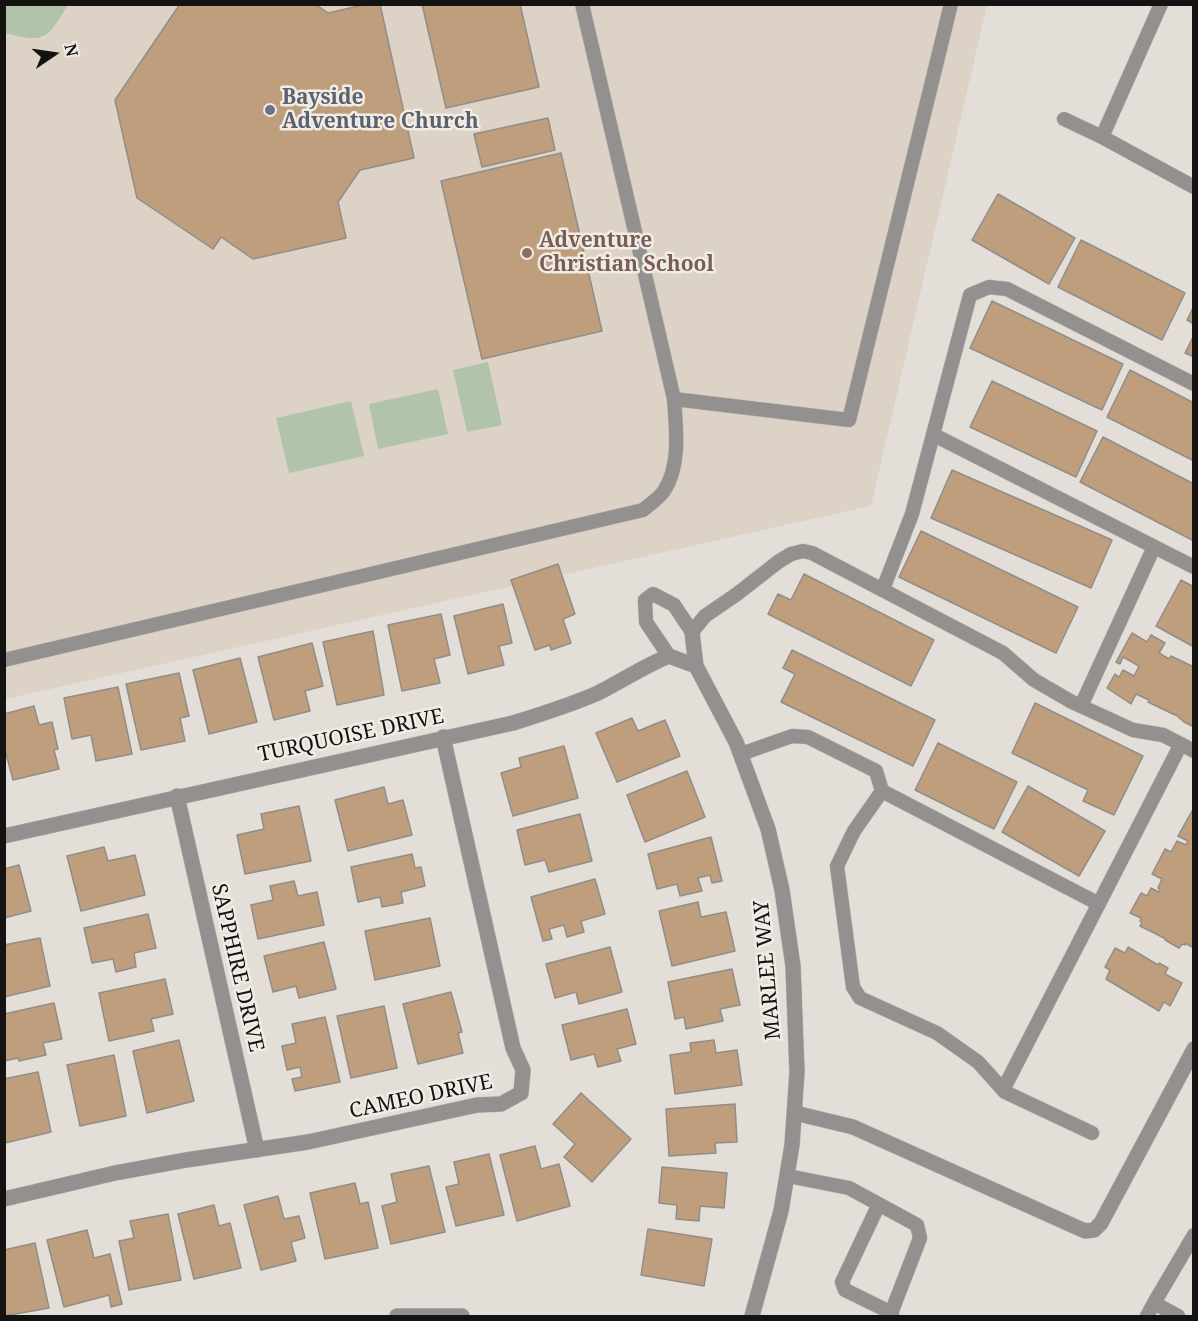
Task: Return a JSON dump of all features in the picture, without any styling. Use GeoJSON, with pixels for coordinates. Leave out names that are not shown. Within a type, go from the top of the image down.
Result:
{"type":"FeatureCollection","features":[{"type":"Feature","properties":{"kind":"street","name":"MARLEE WAY"},"geometry":{"type":"LineString","coordinates":[[692,632],[696,666],[741,754],[768,829],[789,928],[796,1006],[795,1113],[788,1176],[752,1317]]}},
{"type":"Feature","properties":{"kind":"street"},"geometry":{"type":"LineString","coordinates":[[669,656],[696,666]]}},
{"type":"Feature","properties":{"kind":"street","name":"TURQUOISE DRIVE"},"geometry":{"type":"LineString","coordinates":[[4,836],[513,723],[599,692],[646,665],[669,656]]}},
{"type":"Feature","properties":{"kind":"street","name":"CAMEO DRIVE"},"geometry":{"type":"LineString","coordinates":[[4,1199],[115,1173],[340,1136],[477,1106],[501,1104],[521,1093],[522,1070],[513,1048],[443,737]]}},
{"type":"Feature","properties":{"kind":"street","name":"SAPPHIRE DRIVE"},"geometry":{"type":"LineString","coordinates":[[177,796],[256,1150]]}},
{"type":"Feature","properties":{"kind":"street"},"geometry":{"type":"LineString","coordinates":[[795,1113],[852,1127],[1085,1231],[1094,1230],[1101,1223],[1189,1068],[1194,1048]]}},
{"type":"Feature","properties":{"kind":"street"},"geometry":{"type":"LineString","coordinates":[[397,1317],[462,1317]]}},
{"type":"Feature","properties":{"kind":"lane"},"geometry":{"type":"LineString","coordinates":[[4,660],[643,510],[664,492],[673,470],[677,440],[674,399],[582,4]]}},
{"type":"Feature","properties":{"kind":"lane"},"geometry":{"type":"LineString","coordinates":[[674,399],[849,420],[951,4]]}},
{"type":"Feature","properties":{"kind":"lane"},"geometry":{"type":"LineString","coordinates":[[1102,137],[1161,4]]}},
{"type":"Feature","properties":{"kind":"lane"},"geometry":{"type":"LineString","coordinates":[[1064,119],[1194,187]]}},
{"type":"Feature","properties":{"kind":"lane"},"geometry":{"type":"LineString","coordinates":[[883,589],[912,514],[970,295],[989,287],[1007,289],[1194,384]]}},
{"type":"Feature","properties":{"kind":"lane"},"geometry":{"type":"LineString","coordinates":[[934,435],[1194,567]]}},
{"type":"Feature","properties":{"kind":"lane"},"geometry":{"type":"LineString","coordinates":[[1081,706],[1154,547]]}},
{"type":"Feature","properties":{"kind":"lane"},"geometry":{"type":"LineString","coordinates":[[669,656],[646,622],[645,600],[653,594],[674,605],[692,632],[705,616],[778,562],[791,554],[802,551],[822,557],[1003,654],[1034,680],[1081,706],[1133,730],[1163,735],[1187,748],[1099,904],[1003,1090]]}},
{"type":"Feature","properties":{"kind":"lane"},"geometry":{"type":"LineString","coordinates":[[741,754],[792,736],[808,737],[876,771],[882,791],[1099,904]]}},
{"type":"Feature","properties":{"kind":"lane"},"geometry":{"type":"LineString","coordinates":[[882,791],[854,831],[837,866],[853,987],[860,998],[937,1033],[978,1062],[1003,1090],[1092,1133]]}},
{"type":"Feature","properties":{"kind":"lane"},"geometry":{"type":"LineString","coordinates":[[788,1176],[849,1188],[879,1204],[918,1225],[920,1238],[891,1315],[845,1290],[842,1282],[879,1204]]}},
{"type":"Feature","properties":{"kind":"lane"},"geometry":{"type":"LineString","coordinates":[[1147,1317],[1194,1235]]}},
{"type":"Feature","properties":{"kind":"lane"},"geometry":{"type":"LineString","coordinates":[[1154,1303],[1178,1317]]}},
{"type":"Feature","properties":{"kind":"shaded area"},"geometry":{"type":"Polygon","coordinates":[[[4,5],[987,5],[871,506],[5,699],[4,5]]]}},
{"type":"Feature","properties":{"kind":"green space"},"geometry":{"type":"Polygon","coordinates":[[[5,4],[68,5],[49,32],[44,36],[29,38],[5,33],[5,4]]]}},
{"type":"Feature","properties":{"kind":"green space"},"geometry":{"type":"Polygon","coordinates":[[[488,362],[502,425],[467,432],[453,370],[488,362]]]}},
{"type":"Feature","properties":{"kind":"green space"},"geometry":{"type":"Polygon","coordinates":[[[438,389],[448,434],[378,449],[369,404],[438,389]]]}},
{"type":"Feature","properties":{"kind":"green space"},"geometry":{"type":"Polygon","coordinates":[[[351,401],[364,456],[289,473],[276,418],[351,401]]]}},
{"type":"Feature","properties":{"kind":"building"},"geometry":{"type":"Polygon","coordinates":[[[180,4],[315,4],[328,13],[367,4],[380,4],[414,158],[360,170],[338,202],[346,238],[253,259],[221,237],[213,249],[137,198],[115,100],[180,4]]]}},
{"type":"Feature","properties":{"kind":"building"},"geometry":{"type":"Polygon","coordinates":[[[422,4],[520,4],[539,87],[446,108],[422,4]]]}},
{"type":"Feature","properties":{"kind":"building"},"geometry":{"type":"Polygon","coordinates":[[[548,118],[555,150],[482,167],[474,134],[548,118]]]}},
{"type":"Feature","properties":{"kind":"building"},"geometry":{"type":"Polygon","coordinates":[[[561,153],[602,331],[482,359],[441,181],[561,153]]]}},
{"type":"Feature","properties":{"kind":"building"},"geometry":{"type":"Polygon","coordinates":[[[998,194],[1075,238],[1049,284],[972,240],[998,194]]]}},
{"type":"Feature","properties":{"kind":"building"},"geometry":{"type":"Polygon","coordinates":[[[1081,240],[1185,293],[1162,340],[1058,287],[1081,240]]]}},
{"type":"Feature","properties":{"kind":"building"},"geometry":{"type":"Polygon","coordinates":[[[992,301],[1123,364],[1102,410],[970,348],[992,301]]]}},
{"type":"Feature","properties":{"kind":"building"},"geometry":{"type":"Polygon","coordinates":[[[1194,306],[1194,324],[1187,320],[1194,306]]]}},
{"type":"Feature","properties":{"kind":"building"},"geometry":{"type":"Polygon","coordinates":[[[1194,335],[1194,357],[1185,353],[1194,335]]]}},
{"type":"Feature","properties":{"kind":"building"},"geometry":{"type":"Polygon","coordinates":[[[1130,370],[1194,403],[1194,461],[1107,417],[1130,370]]]}},
{"type":"Feature","properties":{"kind":"building"},"geometry":{"type":"Polygon","coordinates":[[[992,381],[1097,431],[1076,477],[970,427],[992,381]]]}},
{"type":"Feature","properties":{"kind":"building"},"geometry":{"type":"Polygon","coordinates":[[[1103,437],[1194,484],[1194,541],[1080,482],[1103,437]]]}},
{"type":"Feature","properties":{"kind":"building"},"geometry":{"type":"Polygon","coordinates":[[[952,470],[1112,540],[1091,588],[931,518],[952,470]]]}},
{"type":"Feature","properties":{"kind":"building"},"geometry":{"type":"Polygon","coordinates":[[[921,531],[1078,607],[1056,653],[899,577],[921,531]]]}},
{"type":"Feature","properties":{"kind":"building"},"geometry":{"type":"Polygon","coordinates":[[[558,564],[575,614],[563,619],[571,643],[551,650],[550,645],[535,650],[511,580],[558,564]]]}},
{"type":"Feature","properties":{"kind":"building"},"geometry":{"type":"Polygon","coordinates":[[[804,574],[934,640],[911,686],[768,614],[778,594],[791,600],[804,574]]]}},
{"type":"Feature","properties":{"kind":"building"},"geometry":{"type":"Polygon","coordinates":[[[1181,580],[1194,587],[1194,647],[1156,626],[1181,580]]]}},
{"type":"Feature","properties":{"kind":"building"},"geometry":{"type":"Polygon","coordinates":[[[503,604],[512,643],[499,646],[504,665],[468,674],[454,616],[503,604]]]}},
{"type":"Feature","properties":{"kind":"building"},"geometry":{"type":"Polygon","coordinates":[[[441,614],[450,655],[434,659],[440,683],[402,691],[388,625],[441,614]]]}},
{"type":"Feature","properties":{"kind":"building"},"geometry":{"type":"Polygon","coordinates":[[[373,631],[384,695],[337,705],[323,642],[373,631]]]}},
{"type":"Feature","properties":{"kind":"building"},"geometry":{"type":"Polygon","coordinates":[[[1132,633],[1147,642],[1151,635],[1165,643],[1159,653],[1169,659],[1171,656],[1194,667],[1194,727],[1175,714],[1136,694],[1131,704],[1107,688],[1115,674],[1119,677],[1123,670],[1134,676],[1139,666],[1123,657],[1120,664],[1116,662],[1132,633]]]}},
{"type":"Feature","properties":{"kind":"building"},"geometry":{"type":"Polygon","coordinates":[[[312,643],[323,686],[305,691],[310,711],[274,720],[258,657],[312,643]]]}},
{"type":"Feature","properties":{"kind":"building"},"geometry":{"type":"Polygon","coordinates":[[[792,650],[935,720],[913,766],[781,702],[795,674],[783,668],[792,650]]]}},
{"type":"Feature","properties":{"kind":"building"},"geometry":{"type":"Polygon","coordinates":[[[240,658],[257,722],[209,734],[193,670],[240,658]]]}},
{"type":"Feature","properties":{"kind":"building"},"geometry":{"type":"Polygon","coordinates":[[[179,673],[189,716],[180,718],[185,741],[141,750],[126,684],[179,673]]]}},
{"type":"Feature","properties":{"kind":"building"},"geometry":{"type":"Polygon","coordinates":[[[118,687],[132,754],[96,761],[91,735],[72,739],[64,698],[118,687]]]}},
{"type":"Feature","properties":{"kind":"building"},"geometry":{"type":"Polygon","coordinates":[[[1035,703],[1143,756],[1114,815],[1083,801],[1088,790],[1012,753],[1035,703]]]}},
{"type":"Feature","properties":{"kind":"building"},"geometry":{"type":"Polygon","coordinates":[[[34,706],[39,725],[52,722],[58,749],[54,750],[59,769],[13,780],[4,746],[4,714],[34,706]]]}},
{"type":"Feature","properties":{"kind":"building"},"geometry":{"type":"Polygon","coordinates":[[[632,718],[638,731],[665,720],[680,756],[617,782],[596,733],[632,718]]]}},
{"type":"Feature","properties":{"kind":"building"},"geometry":{"type":"Polygon","coordinates":[[[938,743],[1017,782],[994,829],[915,790],[938,743]]]}},
{"type":"Feature","properties":{"kind":"building"},"geometry":{"type":"Polygon","coordinates":[[[564,746],[578,798],[513,816],[501,773],[521,767],[519,758],[564,746]]]}},
{"type":"Feature","properties":{"kind":"building"},"geometry":{"type":"Polygon","coordinates":[[[687,771],[705,817],[645,842],[627,795],[687,771]]]}},
{"type":"Feature","properties":{"kind":"building"},"geometry":{"type":"Polygon","coordinates":[[[1028,786],[1105,831],[1079,876],[1002,832],[1028,786]]]}},
{"type":"Feature","properties":{"kind":"building"},"geometry":{"type":"Polygon","coordinates":[[[384,787],[388,804],[403,800],[412,835],[348,851],[335,800],[384,787]]]}},
{"type":"Feature","properties":{"kind":"building"},"geometry":{"type":"Polygon","coordinates":[[[299,806],[311,861],[245,874],[237,835],[264,829],[261,814],[299,806]]]}},
{"type":"Feature","properties":{"kind":"building"},"geometry":{"type":"Polygon","coordinates":[[[1192,811],[1194,812],[1194,948],[1185,943],[1179,948],[1140,926],[1141,918],[1130,913],[1141,893],[1147,896],[1151,888],[1159,892],[1158,888],[1162,879],[1152,874],[1165,849],[1171,852],[1177,841],[1186,845],[1188,841],[1178,836],[1192,811]]]}},
{"type":"Feature","properties":{"kind":"building"},"geometry":{"type":"Polygon","coordinates":[[[580,814],[592,861],[549,872],[545,860],[525,865],[517,830],[580,814]]]}},
{"type":"Feature","properties":{"kind":"building"},"geometry":{"type":"Polygon","coordinates":[[[711,837],[722,881],[712,883],[710,875],[698,878],[702,891],[680,896],[677,884],[657,889],[648,854],[711,837]]]}},
{"type":"Feature","properties":{"kind":"building"},"geometry":{"type":"Polygon","coordinates":[[[104,847],[108,861],[135,855],[145,895],[81,911],[67,856],[104,847]]]}},
{"type":"Feature","properties":{"kind":"building"},"geometry":{"type":"Polygon","coordinates":[[[412,854],[415,868],[421,867],[425,886],[401,892],[403,903],[382,907],[380,897],[358,902],[351,867],[412,854]]]}},
{"type":"Feature","properties":{"kind":"building"},"geometry":{"type":"Polygon","coordinates":[[[19,865],[31,911],[4,918],[4,869],[19,865]]]}},
{"type":"Feature","properties":{"kind":"building"},"geometry":{"type":"Polygon","coordinates":[[[595,879],[605,914],[581,921],[584,932],[567,937],[564,925],[549,929],[552,939],[543,941],[531,897],[595,879]]]}},
{"type":"Feature","properties":{"kind":"building"},"geometry":{"type":"Polygon","coordinates":[[[294,881],[298,896],[317,892],[324,925],[258,939],[251,905],[273,900],[270,886],[294,881]]]}},
{"type":"Feature","properties":{"kind":"building"},"geometry":{"type":"Polygon","coordinates":[[[698,902],[701,917],[726,912],[735,951],[672,966],[659,911],[698,902]]]}},
{"type":"Feature","properties":{"kind":"building"},"geometry":{"type":"Polygon","coordinates":[[[148,914],[156,948],[134,953],[136,967],[116,972],[113,959],[92,963],[84,928],[148,914]]]}},
{"type":"Feature","properties":{"kind":"building"},"geometry":{"type":"Polygon","coordinates":[[[430,918],[440,966],[375,980],[365,931],[430,918]]]}},
{"type":"Feature","properties":{"kind":"building"},"geometry":{"type":"Polygon","coordinates":[[[40,938],[50,986],[4,997],[4,945],[40,938]]]}},
{"type":"Feature","properties":{"kind":"building"},"geometry":{"type":"Polygon","coordinates":[[[324,942],[336,989],[299,998],[296,986],[273,992],[264,956],[324,942]]]}},
{"type":"Feature","properties":{"kind":"building"},"geometry":{"type":"Polygon","coordinates":[[[610,947],[622,992],[579,1004],[576,992],[555,998],[546,964],[610,947]]]}},
{"type":"Feature","properties":{"kind":"building"},"geometry":{"type":"Polygon","coordinates":[[[1128,947],[1158,965],[1159,963],[1168,968],[1165,974],[1182,983],[1170,1006],[1164,1002],[1159,1011],[1106,979],[1110,970],[1105,967],[1115,948],[1125,953],[1128,947]]]}},
{"type":"Feature","properties":{"kind":"building"},"geometry":{"type":"Polygon","coordinates":[[[732,969],[740,1005],[720,1009],[723,1021],[686,1029],[684,1017],[675,1019],[668,982],[732,969]]]}},
{"type":"Feature","properties":{"kind":"building"},"geometry":{"type":"Polygon","coordinates":[[[165,979],[173,1014],[151,1019],[154,1031],[109,1041],[99,993],[165,979]]]}},
{"type":"Feature","properties":{"kind":"building"},"geometry":{"type":"Polygon","coordinates":[[[451,992],[462,1032],[458,1033],[463,1053],[418,1064],[403,1004],[451,992]]]}},
{"type":"Feature","properties":{"kind":"building"},"geometry":{"type":"Polygon","coordinates":[[[54,1003],[62,1039],[43,1043],[46,1055],[19,1061],[18,1058],[4,1061],[4,1014],[54,1003]]]}},
{"type":"Feature","properties":{"kind":"building"},"geometry":{"type":"Polygon","coordinates":[[[384,1006],[397,1068],[351,1078],[337,1016],[384,1006]]]}},
{"type":"Feature","properties":{"kind":"building"},"geometry":{"type":"Polygon","coordinates":[[[627,1009],[636,1044],[617,1049],[621,1061],[598,1067],[594,1054],[571,1060],[562,1025],[627,1009]]]}},
{"type":"Feature","properties":{"kind":"building"},"geometry":{"type":"Polygon","coordinates":[[[325,1017],[340,1082],[295,1091],[292,1079],[302,1077],[300,1067],[287,1070],[282,1046],[296,1043],[292,1024],[325,1017]]]}},
{"type":"Feature","properties":{"kind":"building"},"geometry":{"type":"Polygon","coordinates":[[[179,1040],[194,1101],[147,1113],[133,1051],[179,1040]]]}},
{"type":"Feature","properties":{"kind":"building"},"geometry":{"type":"Polygon","coordinates":[[[714,1040],[716,1053],[737,1050],[742,1085],[675,1094],[670,1055],[691,1052],[690,1043],[714,1040]]]}},
{"type":"Feature","properties":{"kind":"building"},"geometry":{"type":"Polygon","coordinates":[[[114,1055],[126,1116],[80,1126],[67,1065],[114,1055]]]}},
{"type":"Feature","properties":{"kind":"building"},"geometry":{"type":"Polygon","coordinates":[[[38,1072],[51,1132],[5,1143],[4,1079],[38,1072]]]}},
{"type":"Feature","properties":{"kind":"building"},"geometry":{"type":"Polygon","coordinates":[[[581,1093],[631,1139],[592,1182],[564,1157],[575,1144],[553,1124],[581,1093]]]}},
{"type":"Feature","properties":{"kind":"building"},"geometry":{"type":"Polygon","coordinates":[[[735,1104],[737,1142],[715,1143],[716,1153],[669,1156],[666,1109],[735,1104]]]}},
{"type":"Feature","properties":{"kind":"building"},"geometry":{"type":"Polygon","coordinates":[[[535,1146],[541,1169],[559,1164],[570,1206],[517,1221],[500,1155],[535,1146]]]}},
{"type":"Feature","properties":{"kind":"building"},"geometry":{"type":"Polygon","coordinates":[[[489,1154],[504,1215],[456,1226],[446,1187],[459,1184],[454,1162],[489,1154]]]}},
{"type":"Feature","properties":{"kind":"building"},"geometry":{"type":"Polygon","coordinates":[[[429,1166],[445,1232],[391,1244],[382,1206],[397,1202],[391,1174],[429,1166]]]}},
{"type":"Feature","properties":{"kind":"building"},"geometry":{"type":"Polygon","coordinates":[[[662,1167],[727,1173],[724,1208],[700,1206],[699,1221],[676,1219],[677,1205],[659,1203],[662,1167]]]}},
{"type":"Feature","properties":{"kind":"building"},"geometry":{"type":"Polygon","coordinates":[[[355,1183],[360,1204],[368,1202],[378,1248],[325,1259],[310,1193],[355,1183]]]}},
{"type":"Feature","properties":{"kind":"building"},"geometry":{"type":"Polygon","coordinates":[[[278,1196],[284,1219],[299,1216],[305,1238],[291,1242],[296,1261],[261,1270],[244,1205],[278,1196]]]}},
{"type":"Feature","properties":{"kind":"building"},"geometry":{"type":"Polygon","coordinates":[[[214,1205],[219,1226],[230,1223],[241,1268],[194,1279],[178,1214],[214,1205]]]}},
{"type":"Feature","properties":{"kind":"building"},"geometry":{"type":"Polygon","coordinates":[[[168,1214],[181,1280],[129,1290],[119,1241],[134,1238],[130,1221],[168,1214]]]}},
{"type":"Feature","properties":{"kind":"building"},"geometry":{"type":"Polygon","coordinates":[[[648,1229],[712,1239],[704,1286],[641,1275],[648,1229]]]}},
{"type":"Feature","properties":{"kind":"building"},"geometry":{"type":"Polygon","coordinates":[[[87,1230],[94,1258],[110,1254],[122,1304],[111,1307],[109,1295],[64,1307],[47,1240],[87,1230]]]}},
{"type":"Feature","properties":{"kind":"building"},"geometry":{"type":"Polygon","coordinates":[[[35,1243],[49,1308],[4,1316],[4,1250],[35,1243]]]}},
{"type":"Feature","properties":{"kind":"place","name":"Bayside Adventure Church"},"geometry":{"type":"Point","coordinates":[270,110]}},
{"type":"Feature","properties":{"kind":"place","name":"Adventure Christian School"},"geometry":{"type":"Point","coordinates":[527,253]}}]}
